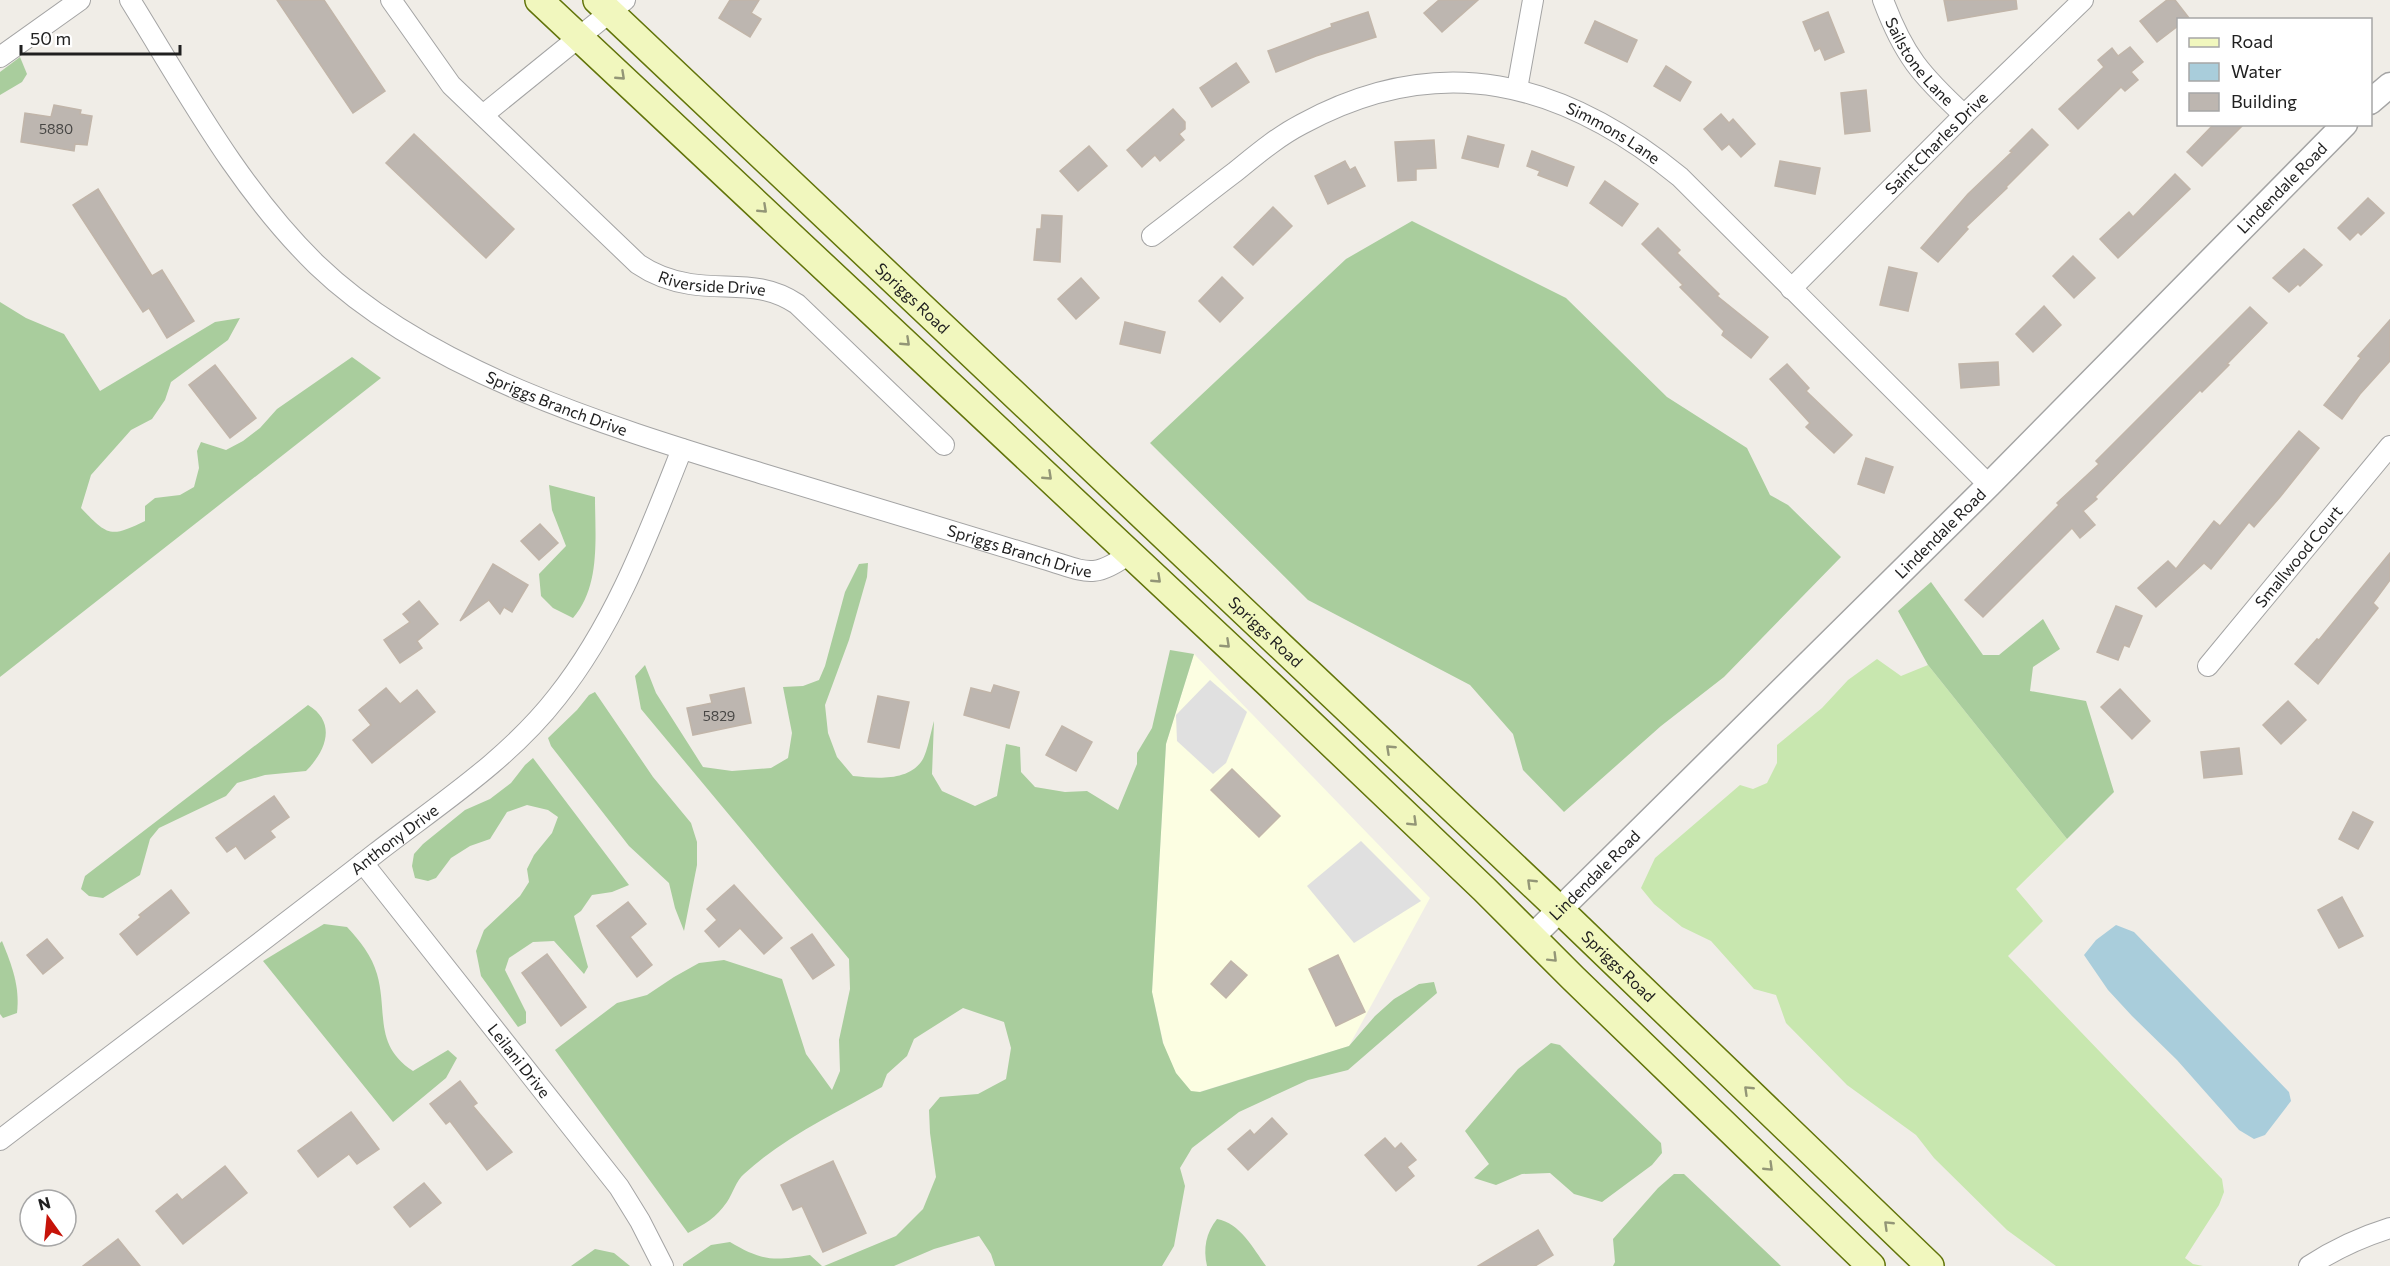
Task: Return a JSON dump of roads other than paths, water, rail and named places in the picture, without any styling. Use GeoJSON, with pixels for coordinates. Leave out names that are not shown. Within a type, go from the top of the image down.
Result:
{"type":"FeatureCollection","features":[{"type":"Feature","properties":{"kind":"main road"},"geometry":{"type":"LineString","coordinates":[[539,0],[1130,553],[1872,1266]]}},
{"type":"Feature","properties":{"kind":"main road","name":"Spriggs Road"},"geometry":{"type":"LineString","coordinates":[[610,4],[1930,1266]]}},
{"type":"Feature","properties":{"kind":"street"},"geometry":{"type":"LineString","coordinates":[[0,57],[80,0]]}},
{"type":"Feature","properties":{"kind":"street","name":"Spriggs Branch Drive"},"geometry":{"type":"LineString","coordinates":[[130,0],[249,188],[284,231],[319,267],[358,300],[391,323],[447,355],[514,388],[569,410],[682,449],[1075,568],[1096,572],[1106,569],[1130,553]]}},
{"type":"Feature","properties":{"kind":"street","name":"Riverside Drive"},"geometry":{"type":"LineString","coordinates":[[391,0],[444,77],[638,264],[660,276],[679,282],[750,287],[787,297],[944,445]]}},
{"type":"Feature","properties":{"kind":"street"},"geometry":{"type":"LineString","coordinates":[[1517,89],[1533,0]]}},
{"type":"Feature","properties":{"kind":"street","name":"Sailstone Lane"},"geometry":{"type":"LineString","coordinates":[[1883,0],[1896,34],[1912,61],[1933,86],[1964,115]]}},
{"type":"Feature","properties":{"kind":"street","name":"Saint Charles Drive"},"geometry":{"type":"LineString","coordinates":[[1791,289],[1964,115],[2083,0]]}},
{"type":"Feature","properties":{"kind":"street"},"geometry":{"type":"LineString","coordinates":[[483,115],[578,36],[610,4]]}},
{"type":"Feature","properties":{"kind":"street","name":"Simmons Lane"},"geometry":{"type":"LineString","coordinates":[[1152,236],[1275,140],[1340,105],[1375,92],[1412,84],[1449,81],[1517,89],[1563,104],[1602,122],[1646,149],[1680,177],[1989,485]]}},
{"type":"Feature","properties":{"kind":"street"},"geometry":{"type":"LineString","coordinates":[[2372,100],[2390,85]]}},
{"type":"Feature","properties":{"kind":"street","name":"Lindendale Road"},"geometry":{"type":"LineString","coordinates":[[1532,937],[1989,485],[2343,126]]}},
{"type":"Feature","properties":{"kind":"street","name":"Smallwood Court"},"geometry":{"type":"LineString","coordinates":[[2208,666],[2390,446]]}},
{"type":"Feature","properties":{"kind":"street","name":"Anthony Drive"},"geometry":{"type":"LineString","coordinates":[[0,1140],[363,863],[495,760],[524,734],[558,697],[582,664],[612,613],[647,537],[682,449]]}},
{"type":"Feature","properties":{"kind":"street","name":"Leilani Drive"},"geometry":{"type":"LineString","coordinates":[[363,863],[619,1187],[640,1221],[663,1266]]}},
{"type":"Feature","properties":{"kind":"street"},"geometry":{"type":"LineString","coordinates":[[2309,1266],[2368,1234],[2390,1228]]}},
{"type":"Feature","properties":{"kind":"water"},"geometry":{"type":"Polygon","coordinates":[[[2116,925],[2134,932],[2289,1092],[2291,1101],[2265,1135],[2254,1139],[2239,1130],[2177,1060],[2108,990],[2084,955],[2096,940],[2116,925]]]}}]}
